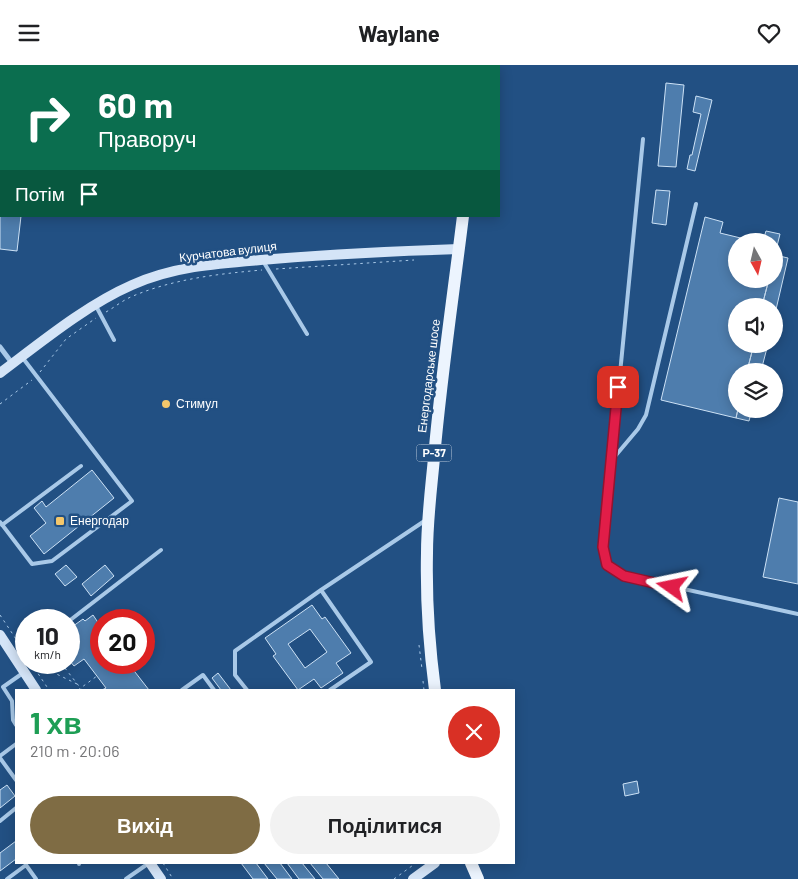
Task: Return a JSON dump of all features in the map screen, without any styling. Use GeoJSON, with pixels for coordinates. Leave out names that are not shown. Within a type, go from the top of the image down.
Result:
{"type":"FeatureCollection","features":[{"type":"Feature","properties":{"kind":"main road","name":"Енергодарське шосе"},"geometry":{"type":"LineString","coordinates":[[435,689],[427,604],[428,519],[437,424],[463,217]]}},
{"type":"Feature","properties":{"kind":"main road"},"geometry":{"type":"LineString","coordinates":[[472,864],[478,879]]}},
{"type":"Feature","properties":{"kind":"street","name":"Курчатова вулиця"},"geometry":{"type":"LineString","coordinates":[[0,373],[95,304],[133,284],[171,271],[204,265],[262,260],[360,253],[459,249]]}},
{"type":"Feature","properties":{"kind":"street"},"geometry":{"type":"LineString","coordinates":[[0,347],[13,363]]}},
{"type":"Feature","properties":{"kind":"street"},"geometry":{"type":"LineString","coordinates":[[0,635],[15,658]]}},
{"type":"Feature","properties":{"kind":"street"},"geometry":{"type":"LineString","coordinates":[[25,674],[35,689]]}},
{"type":"Feature","properties":{"kind":"street"},"geometry":{"type":"LineString","coordinates":[[150,864],[161,879]]}},
{"type":"Feature","properties":{"kind":"street"},"geometry":{"type":"LineString","coordinates":[[413,879],[434,864]]}},
{"type":"Feature","properties":{"kind":"lane"},"geometry":{"type":"LineString","coordinates":[[643,139],[603,547],[607,565],[624,576],[798,614]]}},
{"type":"Feature","properties":{"kind":"lane"},"geometry":{"type":"LineString","coordinates":[[611,461],[638,429],[646,415],[696,204]]}},
{"type":"Feature","properties":{"kind":"lane"},"geometry":{"type":"LineString","coordinates":[[262,260],[307,334]]}},
{"type":"Feature","properties":{"kind":"lane"},"geometry":{"type":"LineString","coordinates":[[95,304],[114,340]]}},
{"type":"Feature","properties":{"kind":"lane"},"geometry":{"type":"LineString","coordinates":[[22,357],[132,501],[52,561],[32,564],[1,524],[81,466]]}},
{"type":"Feature","properties":{"kind":"lane"},"geometry":{"type":"LineString","coordinates":[[246,689],[235,675],[235,651],[321,589],[428,519]]}},
{"type":"Feature","properties":{"kind":"lane"},"geometry":{"type":"LineString","coordinates":[[80,613],[161,550]]}},
{"type":"Feature","properties":{"kind":"lane"},"geometry":{"type":"LineString","coordinates":[[321,589],[371,662],[331,689]]}},
{"type":"Feature","properties":{"kind":"lane"},"geometry":{"type":"LineString","coordinates":[[15,723],[13,720],[12,701],[2,688],[21,674]]}},
{"type":"Feature","properties":{"kind":"lane"},"geometry":{"type":"LineString","coordinates":[[183,689],[202,675],[213,689]]}},
{"type":"Feature","properties":{"kind":"lane"},"geometry":{"type":"LineString","coordinates":[[15,745],[0,757],[15,779]]}},
{"type":"Feature","properties":{"kind":"lane"},"geometry":{"type":"LineString","coordinates":[[0,821],[15,809]]}},
{"type":"Feature","properties":{"kind":"lane"},"geometry":{"type":"LineString","coordinates":[[8,879],[28,864],[36,879]]}},
{"type":"Feature","properties":{"kind":"lane"},"geometry":{"type":"LineString","coordinates":[[126,879],[148,864]]}},
{"type":"Feature","properties":{"kind":"path"},"geometry":{"type":"LineString","coordinates":[[0,404],[37,376],[66,339],[131,297],[162,285],[215,274],[417,260]]}},
{"type":"Feature","properties":{"kind":"path"},"geometry":{"type":"LineString","coordinates":[[0,615],[15,638]]}},
{"type":"Feature","properties":{"kind":"path"},"geometry":{"type":"LineString","coordinates":[[419,645],[422,672]]}},
{"type":"Feature","properties":{"kind":"path"},"geometry":{"type":"LineString","coordinates":[[39,674],[48,689]]}},
{"type":"Feature","properties":{"kind":"path"},"geometry":{"type":"LineString","coordinates":[[56,674],[77,684]]}},
{"type":"Feature","properties":{"kind":"path"},"geometry":{"type":"LineString","coordinates":[[69,674],[80,689],[97,676]]}},
{"type":"Feature","properties":{"kind":"path"},"geometry":{"type":"LineString","coordinates":[[423,681],[424,689]]}},
{"type":"Feature","properties":{"kind":"path"},"geometry":{"type":"LineString","coordinates":[[164,864],[173,879]]}},
{"type":"Feature","properties":{"kind":"path"},"geometry":{"type":"LineString","coordinates":[[394,879],[415,864]]}},
{"type":"Feature","properties":{"kind":"building"},"geometry":{"type":"Polygon","coordinates":[[[666,83],[684,85],[676,167],[658,166],[666,83]]]}},
{"type":"Feature","properties":{"kind":"building"},"geometry":{"type":"Polygon","coordinates":[[[696,96],[712,100],[695,171],[687,169],[701,114],[693,112],[696,96]]]}},
{"type":"Feature","properties":{"kind":"building"},"geometry":{"type":"Polygon","coordinates":[[[656,190],[670,191],[666,225],[652,223],[656,190]]]}},
{"type":"Feature","properties":{"kind":"building"},"geometry":{"type":"Polygon","coordinates":[[[0,217],[21,217],[17,251],[0,249],[0,217]]]}},
{"type":"Feature","properties":{"kind":"building"},"geometry":{"type":"Polygon","coordinates":[[[705,217],[723,222],[720,233],[728,235],[728,288],[767,288],[764,298],[728,298],[728,353],[752,353],[749,363],[728,363],[728,416],[661,400],[705,217]]]}},
{"type":"Feature","properties":{"kind":"building"},"geometry":{"type":"Polygon","coordinates":[[[783,257],[788,258],[783,279],[783,257]]]}},
{"type":"Feature","properties":{"kind":"building"},"geometry":{"type":"Polygon","coordinates":[[[767,288],[781,288],[779,298],[764,298],[767,288]]]}},
{"type":"Feature","properties":{"kind":"building"},"geometry":{"type":"Polygon","coordinates":[[[752,353],[766,353],[763,363],[749,363],[752,353]]]}},
{"type":"Feature","properties":{"kind":"building"},"geometry":{"type":"Polygon","coordinates":[[[736,418],[750,418],[749,421],[736,418]]]}},
{"type":"Feature","properties":{"kind":"building"},"geometry":{"type":"Polygon","coordinates":[[[92,470],[114,498],[44,554],[30,536],[46,523],[34,508],[42,501],[46,507],[92,470]]]}},
{"type":"Feature","properties":{"kind":"building"},"geometry":{"type":"Polygon","coordinates":[[[779,498],[798,502],[798,584],[763,577],[779,498]]]}},
{"type":"Feature","properties":{"kind":"building"},"geometry":{"type":"Polygon","coordinates":[[[66,565],[77,577],[65,586],[55,574],[66,565]]]}},
{"type":"Feature","properties":{"kind":"building"},"geometry":{"type":"Polygon","coordinates":[[[105,565],[114,576],[91,596],[82,584],[105,565]]]}},
{"type":"Feature","properties":{"kind":"building"},"geometry":{"type":"Polygon","coordinates":[[[312,605],[322,619],[325,617],[351,653],[336,663],[343,673],[321,688],[314,679],[299,689],[297,689],[273,656],[276,654],[265,638],[312,605]],[[310,629],[288,644],[305,668],[327,652],[310,629]]]}},
{"type":"Feature","properties":{"kind":"building"},"geometry":{"type":"Polygon","coordinates":[[[90,617],[90,667],[84,659],[80,662],[80,621],[83,619],[85,621],[90,617]]]}},
{"type":"Feature","properties":{"kind":"building"},"geometry":{"type":"Polygon","coordinates":[[[218,673],[230,689],[220,689],[212,678],[218,673]]]}},
{"type":"Feature","properties":{"kind":"building"},"geometry":{"type":"Polygon","coordinates":[[[95,674],[137,674],[148,689],[104,689],[106,688],[95,674]]]}},
{"type":"Feature","properties":{"kind":"building"},"geometry":{"type":"Polygon","coordinates":[[[637,781],[639,793],[625,796],[623,784],[637,781]]]}},
{"type":"Feature","properties":{"kind":"building"},"geometry":{"type":"Polygon","coordinates":[[[7,785],[15,796],[0,808],[0,790],[7,785]]]}},
{"type":"Feature","properties":{"kind":"building"},"geometry":{"type":"Polygon","coordinates":[[[15,842],[15,860],[0,871],[0,853],[15,842]]]}},
{"type":"Feature","properties":{"kind":"building"},"geometry":{"type":"Polygon","coordinates":[[[242,864],[257,864],[268,879],[253,879],[242,864]]]}},
{"type":"Feature","properties":{"kind":"building"},"geometry":{"type":"Polygon","coordinates":[[[265,864],[281,864],[292,879],[277,879],[265,864]]]}},
{"type":"Feature","properties":{"kind":"building"},"geometry":{"type":"Polygon","coordinates":[[[288,864],[303,864],[315,879],[299,879],[288,864]]]}},
{"type":"Feature","properties":{"kind":"building"},"geometry":{"type":"Polygon","coordinates":[[[311,864],[327,864],[339,879],[323,879],[311,864]]]}},
{"type":"Feature","properties":{"kind":"place","name":"Стимул"},"geometry":{"type":"Point","coordinates":[166,404]}},
{"type":"Feature","properties":{"kind":"place","name":"Енергодар"},"geometry":{"type":"Point","coordinates":[60,521]}},
{"type":"Feature","properties":{"kind":"route"},"geometry":{"type":"LineString","coordinates":[[618,387],[603,547],[607,565],[624,576],[672,587]]}}]}
